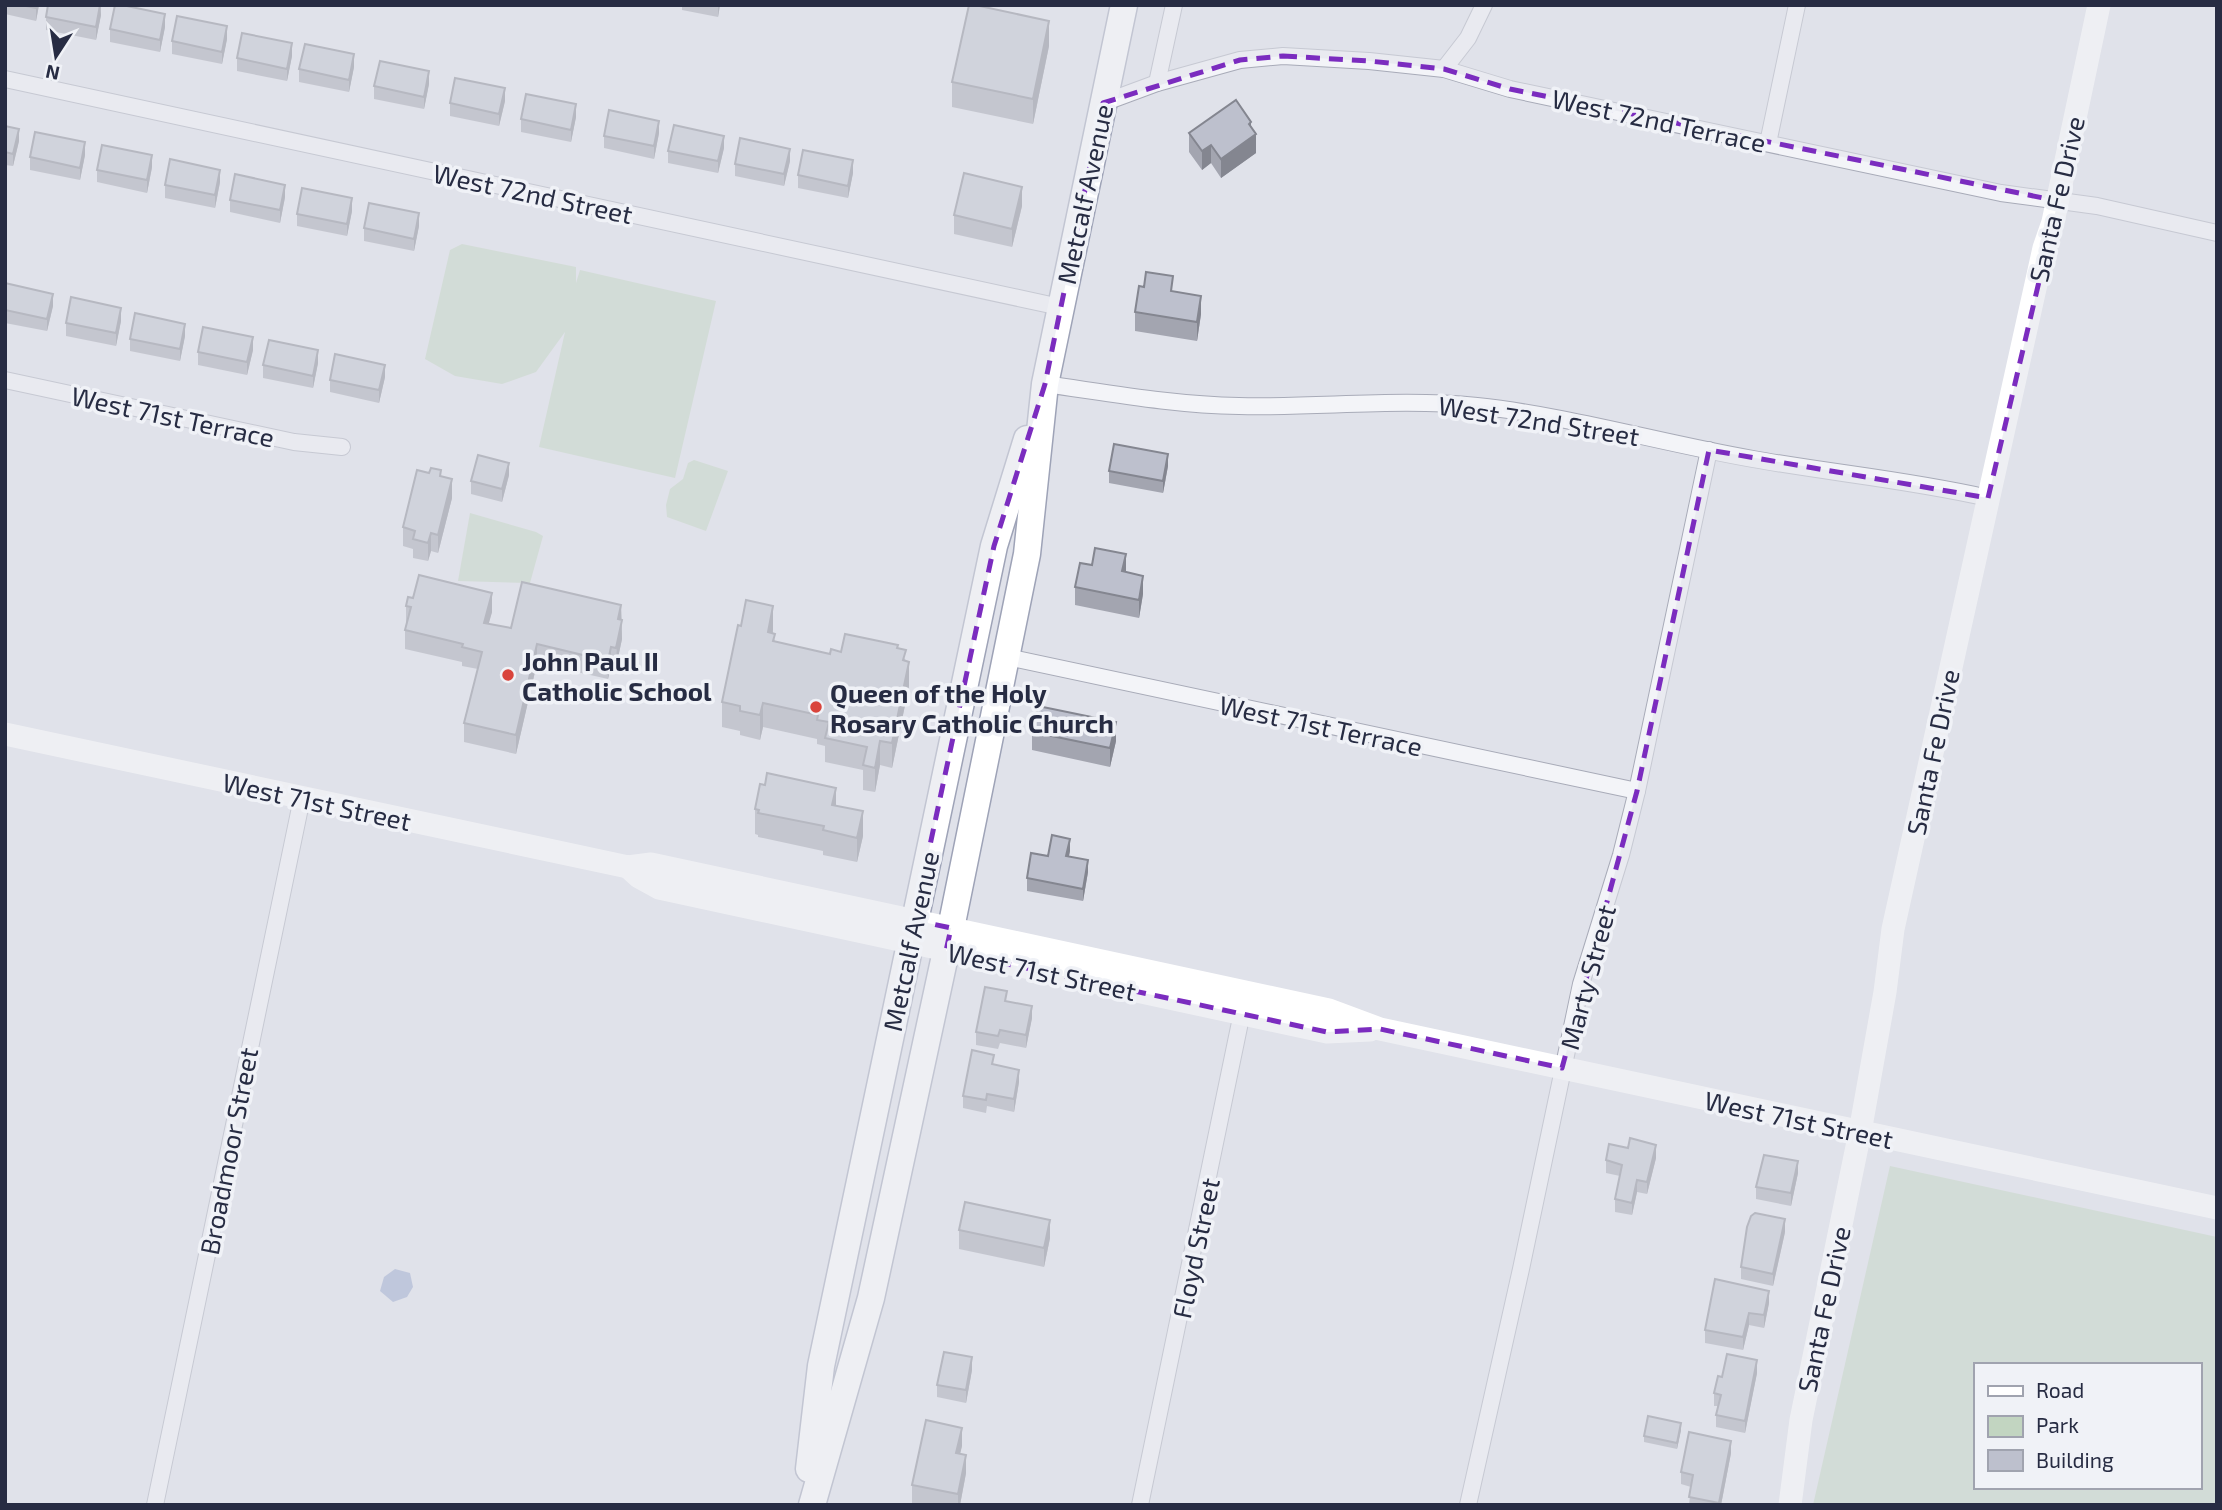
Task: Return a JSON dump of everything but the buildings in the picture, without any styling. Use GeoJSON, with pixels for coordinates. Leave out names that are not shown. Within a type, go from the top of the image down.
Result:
{"type":"FeatureCollection","features":[{"type":"Feature","properties":{"kind":"main road","name":"Metcalf Avenue"},"geometry":{"type":"LineString","coordinates":[[812,1505],[870,1298],[1007,657],[1027,554],[1045,384],[1124,5]]}},
{"type":"Feature","properties":{"kind":"main road","name":"Metcalf Avenue"},"geometry":{"type":"LineString","coordinates":[[805,1505],[821,1366],[994,546],[1045,384]]}},
{"type":"Feature","properties":{"kind":"street"},"geometry":{"type":"LineString","coordinates":[[1157,83],[1174,5]]}},
{"type":"Feature","properties":{"kind":"street"},"geometry":{"type":"LineString","coordinates":[[1444,69],[1468,38],[1484,5]]}},
{"type":"Feature","properties":{"kind":"street"},"geometry":{"type":"LineString","coordinates":[[1768,143],[1797,5]]}},
{"type":"Feature","properties":{"kind":"street","name":"Santa Fe Drive"},"geometry":{"type":"LineString","coordinates":[[1790,1505],[1801,1420],[1860,1132],[1885,992],[1893,929],[2044,248],[2058,201],[2099,5]]}},
{"type":"Feature","properties":{"kind":"street","name":"West 72nd Terrace"},"geometry":{"type":"LineString","coordinates":[[1103,103],[1157,83],[1240,60],[1283,56],[1444,69],[1510,89],[2001,193],[2097,206],[2217,233]]}},
{"type":"Feature","properties":{"kind":"street","name":"West 72nd Street"},"geometry":{"type":"LineString","coordinates":[[5,79],[1060,307]]}},
{"type":"Feature","properties":{"kind":"street","name":"West 71st Terrace"},"geometry":{"type":"LineString","coordinates":[[5,380],[295,442],[342,447]]}},
{"type":"Feature","properties":{"kind":"street","name":"West 72nd Street"},"geometry":{"type":"LineString","coordinates":[[1045,384],[1157,399],[1237,406],[1426,402],[1478,406],[1548,416],[1709,450],[1937,486],[1988,498]]}},
{"type":"Feature","properties":{"kind":"street","name":"Marty Street"},"geometry":{"type":"LineString","coordinates":[[1468,1505],[1581,984],[1621,855],[1637,791],[1709,450]]}},
{"type":"Feature","properties":{"kind":"street","name":"West 71st Terrace"},"geometry":{"type":"LineString","coordinates":[[1007,657],[1637,791]]}},
{"type":"Feature","properties":{"kind":"street","name":"West 71st Street"},"geometry":{"type":"LineString","coordinates":[[5,734],[628,867],[651,864],[948,940],[1245,1003],[1329,1010],[1380,1029],[2217,1208]]}},
{"type":"Feature","properties":{"kind":"street","name":"Broadmoor Street"},"geometry":{"type":"LineString","coordinates":[[155,1505],[302,798]]}},
{"type":"Feature","properties":{"kind":"street","name":"Floyd Street"},"geometry":{"type":"LineString","coordinates":[[1140,1505],[1245,1003]]}},
{"type":"Feature","properties":{"kind":"highlighted area"},"geometry":{"type":"Polygon","coordinates":[[[1283,56],[1369,61],[1444,69],[1510,89],[2058,201],[1988,498],[1709,450],[1637,791],[1562,1068],[1380,1029],[1327,1032],[946,951],[951,928],[914,920],[994,546],[1045,384],[1103,103],[1240,60],[1283,56]]]}},
{"type":"Feature","properties":{"kind":"green space"},"geometry":{"type":"Polygon","coordinates":[[[462,244],[576,267],[576,283],[580,270],[716,301],[675,478],[539,447],[565,332],[536,372],[502,384],[455,376],[425,359],[450,250],[462,244]]]}},
{"type":"Feature","properties":{"kind":"green space"},"geometry":{"type":"Polygon","coordinates":[[[694,460],[728,471],[706,531],[667,517],[666,505],[670,489],[683,479],[688,463],[694,460]]]}},
{"type":"Feature","properties":{"kind":"green space"},"geometry":{"type":"Polygon","coordinates":[[[470,513],[543,536],[530,583],[458,581],[470,513]]]}},
{"type":"Feature","properties":{"kind":"green space"},"geometry":{"type":"Polygon","coordinates":[[[1890,1166],[2217,1237],[2217,1505],[1813,1505],[1890,1166]]]}},
{"type":"Feature","properties":{"kind":"water"},"geometry":{"type":"Polygon","coordinates":[[[395,1269],[410,1273],[413,1287],[407,1297],[393,1302],[380,1291],[384,1277],[395,1269]]]}},
{"type":"Feature","properties":{"kind":"place","name":"John Paul II Catholic School"},"geometry":{"type":"Point","coordinates":[508,675]}},
{"type":"Feature","properties":{"kind":"place","name":"Queen of the Holy Rosary Catholic Church"},"geometry":{"type":"Point","coordinates":[816,707]}}]}
